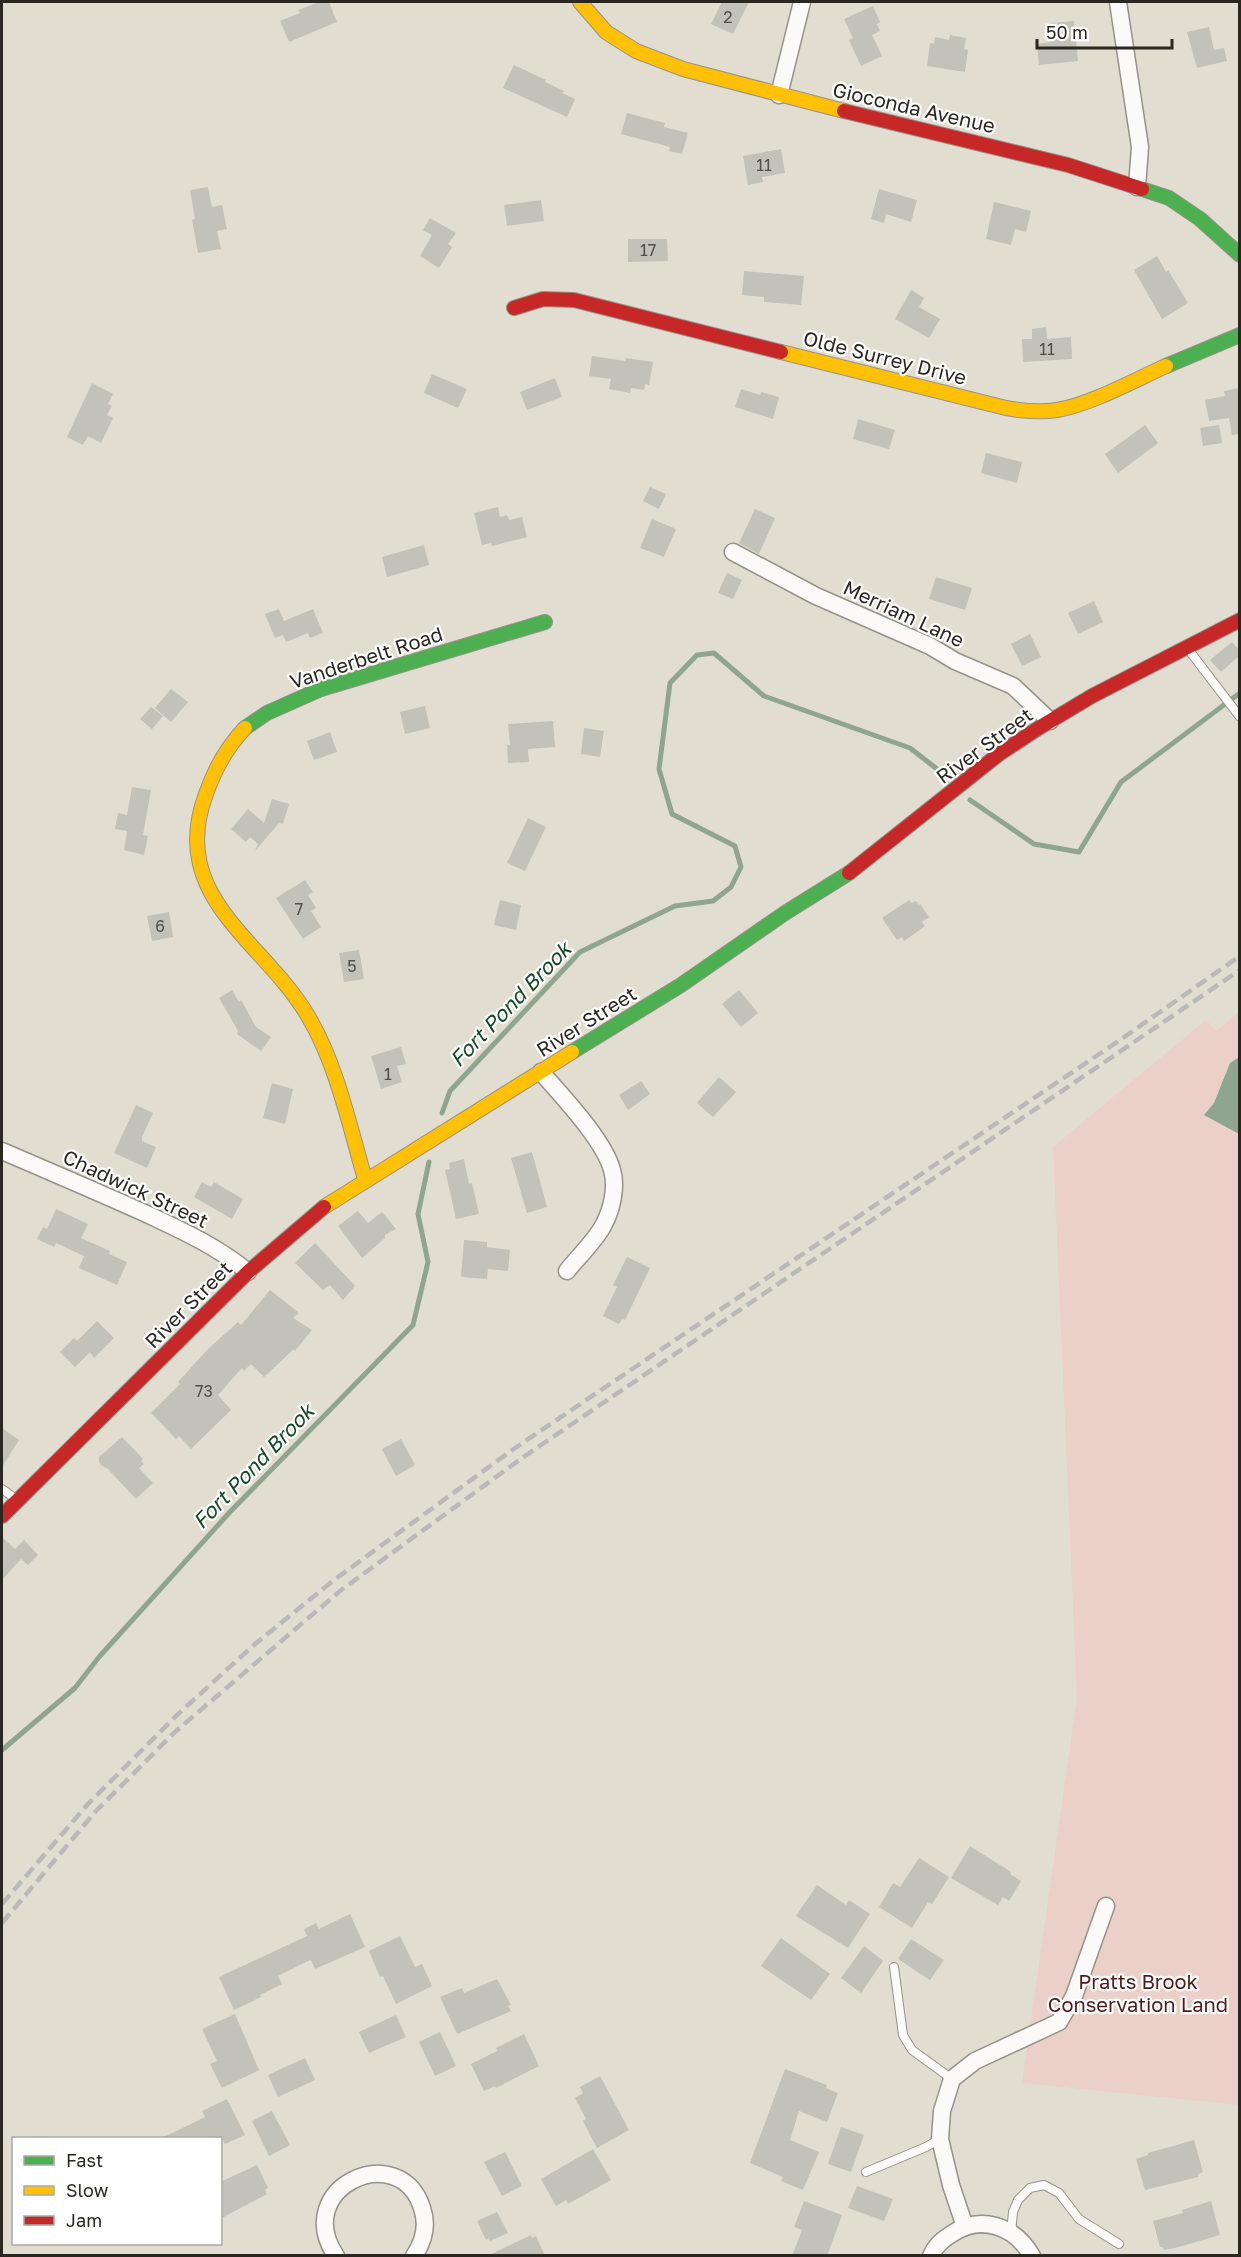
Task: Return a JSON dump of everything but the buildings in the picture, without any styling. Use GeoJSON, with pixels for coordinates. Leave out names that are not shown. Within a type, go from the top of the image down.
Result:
{"type":"FeatureCollection","features":[{"type":"Feature","properties":{"kind":"street","name":"Gioconda Avenue"},"geometry":{"type":"LineString","coordinates":[[580,2],[606,32],[636,51],[683,69],[779,95],[1061,163],[1170,198],[1200,219],[1239,255]]}},
{"type":"Feature","properties":{"kind":"street"},"geometry":{"type":"LineString","coordinates":[[779,95],[802,2]]}},
{"type":"Feature","properties":{"kind":"street"},"geometry":{"type":"LineString","coordinates":[[1118,2],[1140,147],[1137,187]]}},
{"type":"Feature","properties":{"kind":"street","name":"Olde Surrey Drive"},"geometry":{"type":"LineString","coordinates":[[514,308],[538,299],[552,297],[574,300],[1006,408],[1042,412],[1060,411],[1076,405],[1239,335]]}},
{"type":"Feature","properties":{"kind":"street","name":"Merriam Lane"},"geometry":{"type":"LineString","coordinates":[[733,552],[816,596],[930,646],[1013,686],[1050,721]]}},
{"type":"Feature","properties":{"kind":"street","name":"River Street"},"geometry":{"type":"LineString","coordinates":[[2,1516],[248,1272],[314,1214],[365,1179],[681,985],[785,912],[854,870],[999,754],[1050,721],[1092,696],[1239,620]]}},
{"type":"Feature","properties":{"kind":"street","name":"Vanderbelt Road"},"geometry":{"type":"LineString","coordinates":[[365,1179],[327,1058],[313,1024],[297,998],[214,901],[203,878],[198,851],[199,810],[231,741],[252,723],[283,704],[367,674],[545,622]]}},
{"type":"Feature","properties":{"kind":"street"},"geometry":{"type":"LineString","coordinates":[[541,1072],[577,1114],[606,1155],[613,1172],[613,1199],[604,1225],[567,1271]]}},
{"type":"Feature","properties":{"kind":"street","name":"Chadwick Street"},"geometry":{"type":"LineString","coordinates":[[2,1151],[189,1234],[219,1251],[248,1272]]}},
{"type":"Feature","properties":{"kind":"street"},"geometry":{"type":"LineString","coordinates":[[965,2227],[951,2185],[940,2139],[942,2110],[952,2079],[975,2061],[1059,2022],[1074,1995],[1106,1906]]}},
{"type":"Feature","properties":{"kind":"street"},"geometry":{"type":"LineString","coordinates":[[336,2256],[325,2228],[325,2218],[332,2198],[338,2190],[355,2178],[375,2174],[394,2177],[403,2182],[411,2188],[422,2205],[425,2227],[423,2238],[414,2256]]}},
{"type":"Feature","properties":{"kind":"street"},"geometry":{"type":"LineString","coordinates":[[931,2256],[933,2250],[943,2240],[965,2227],[990,2223],[1011,2233],[1032,2256]]}},
{"type":"Feature","properties":{"kind":"lane"},"geometry":{"type":"LineString","coordinates":[[1185,647],[1239,717]]}},
{"type":"Feature","properties":{"kind":"lane"},"geometry":{"type":"LineString","coordinates":[[2,1489],[17,1500]]}},
{"type":"Feature","properties":{"kind":"lane"},"geometry":{"type":"LineString","coordinates":[[894,1967],[903,2035],[912,2050],[952,2079]]}},
{"type":"Feature","properties":{"kind":"lane"},"geometry":{"type":"LineString","coordinates":[[866,2172],[940,2139]]}},
{"type":"Feature","properties":{"kind":"lane"},"geometry":{"type":"LineString","coordinates":[[1011,2233],[1013,2212],[1018,2200],[1030,2188],[1044,2185],[1059,2193],[1079,2219],[1119,2244]]}},
{"type":"Feature","properties":{"kind":"green space","name":"Pratts Brook Conservation Land"},"geometry":{"type":"Polygon","coordinates":[[[1239,1012],[1239,2105],[1022,2083],[1077,1698],[1053,1147],[1206,1020],[1216,1031],[1239,1012]]]}},
{"type":"Feature","properties":{"kind":"shaded area"},"geometry":{"type":"Polygon","coordinates":[[[1239,1057],[1239,1134],[1204,1115],[1214,1103],[1230,1063],[1239,1057]]]}},
{"type":"Feature","properties":{"kind":"waterway","name":"Fort Pond Brook"},"geometry":{"type":"LineString","coordinates":[[442,1113],[450,1091],[580,952],[675,906],[713,901],[731,887],[741,867],[735,846],[672,814],[659,769],[670,683],[697,655],[714,653],[764,696],[910,748],[937,769]]}},
{"type":"Feature","properties":{"kind":"waterway","name":"Fort Pond Brook"},"geometry":{"type":"LineString","coordinates":[[970,800],[1034,844],[1079,852],[1121,782],[1240,693]]}},
{"type":"Feature","properties":{"kind":"waterway","name":"Fort Pond Brook"},"geometry":{"type":"LineString","coordinates":[[2,1750],[75,1688],[99,1657],[229,1513],[413,1325],[428,1262],[418,1214],[429,1162]]}},
{"type":"Feature","properties":{"kind":"railway"},"geometry":{"type":"LineString","coordinates":[[2,1904],[88,1804],[177,1715],[255,1644],[334,1580],[515,1448],[1120,1040],[1240,956]]}},
{"type":"Feature","properties":{"kind":"railway"},"geometry":{"type":"LineString","coordinates":[[2,1923],[96,1811],[176,1731],[340,1591],[522,1458],[1240,970]]}},
{"type":"Feature","properties":{"kind":"traffic: fast"},"geometry":{"type":"LineString","coordinates":[[1142,189],[1169,198],[1200,219],[1240,255]]}},
{"type":"Feature","properties":{"kind":"traffic: fast"},"geometry":{"type":"LineString","coordinates":[[1166,366],[1240,335]]}},
{"type":"Feature","properties":{"kind":"traffic: fast"},"geometry":{"type":"LineString","coordinates":[[245,728],[267,713],[321,689],[545,622]]}},
{"type":"Feature","properties":{"kind":"traffic: fast"},"geometry":{"type":"LineString","coordinates":[[572,1052],[681,985],[785,913],[849,873]]}},
{"type":"Feature","properties":{"kind":"traffic: slow"},"geometry":{"type":"LineString","coordinates":[[580,2],[606,32],[636,51],[683,69],[844,111]]}},
{"type":"Feature","properties":{"kind":"traffic: slow"},"geometry":{"type":"LineString","coordinates":[[781,352],[1006,408],[1032,411],[1057,410],[1083,403],[1166,366]]}},
{"type":"Feature","properties":{"kind":"traffic: slow"},"geometry":{"type":"LineString","coordinates":[[245,728],[222,759],[206,794],[197,830],[199,862],[210,890],[226,916],[289,989],[318,1035],[335,1075],[365,1179]]}},
{"type":"Feature","properties":{"kind":"traffic: slow"},"geometry":{"type":"LineString","coordinates":[[324,1207],[572,1052]]}},
{"type":"Feature","properties":{"kind":"traffic: jam"},"geometry":{"type":"LineString","coordinates":[[844,111],[1068,165],[1142,189]]}},
{"type":"Feature","properties":{"kind":"traffic: jam"},"geometry":{"type":"LineString","coordinates":[[514,308],[543,299],[574,300],[781,352]]}},
{"type":"Feature","properties":{"kind":"traffic: jam"},"geometry":{"type":"LineString","coordinates":[[849,873],[999,754],[1037,729],[1092,696],[1240,620]]}},
{"type":"Feature","properties":{"kind":"traffic: jam"},"geometry":{"type":"LineString","coordinates":[[2,1516],[248,1272],[324,1207]]}}]}
